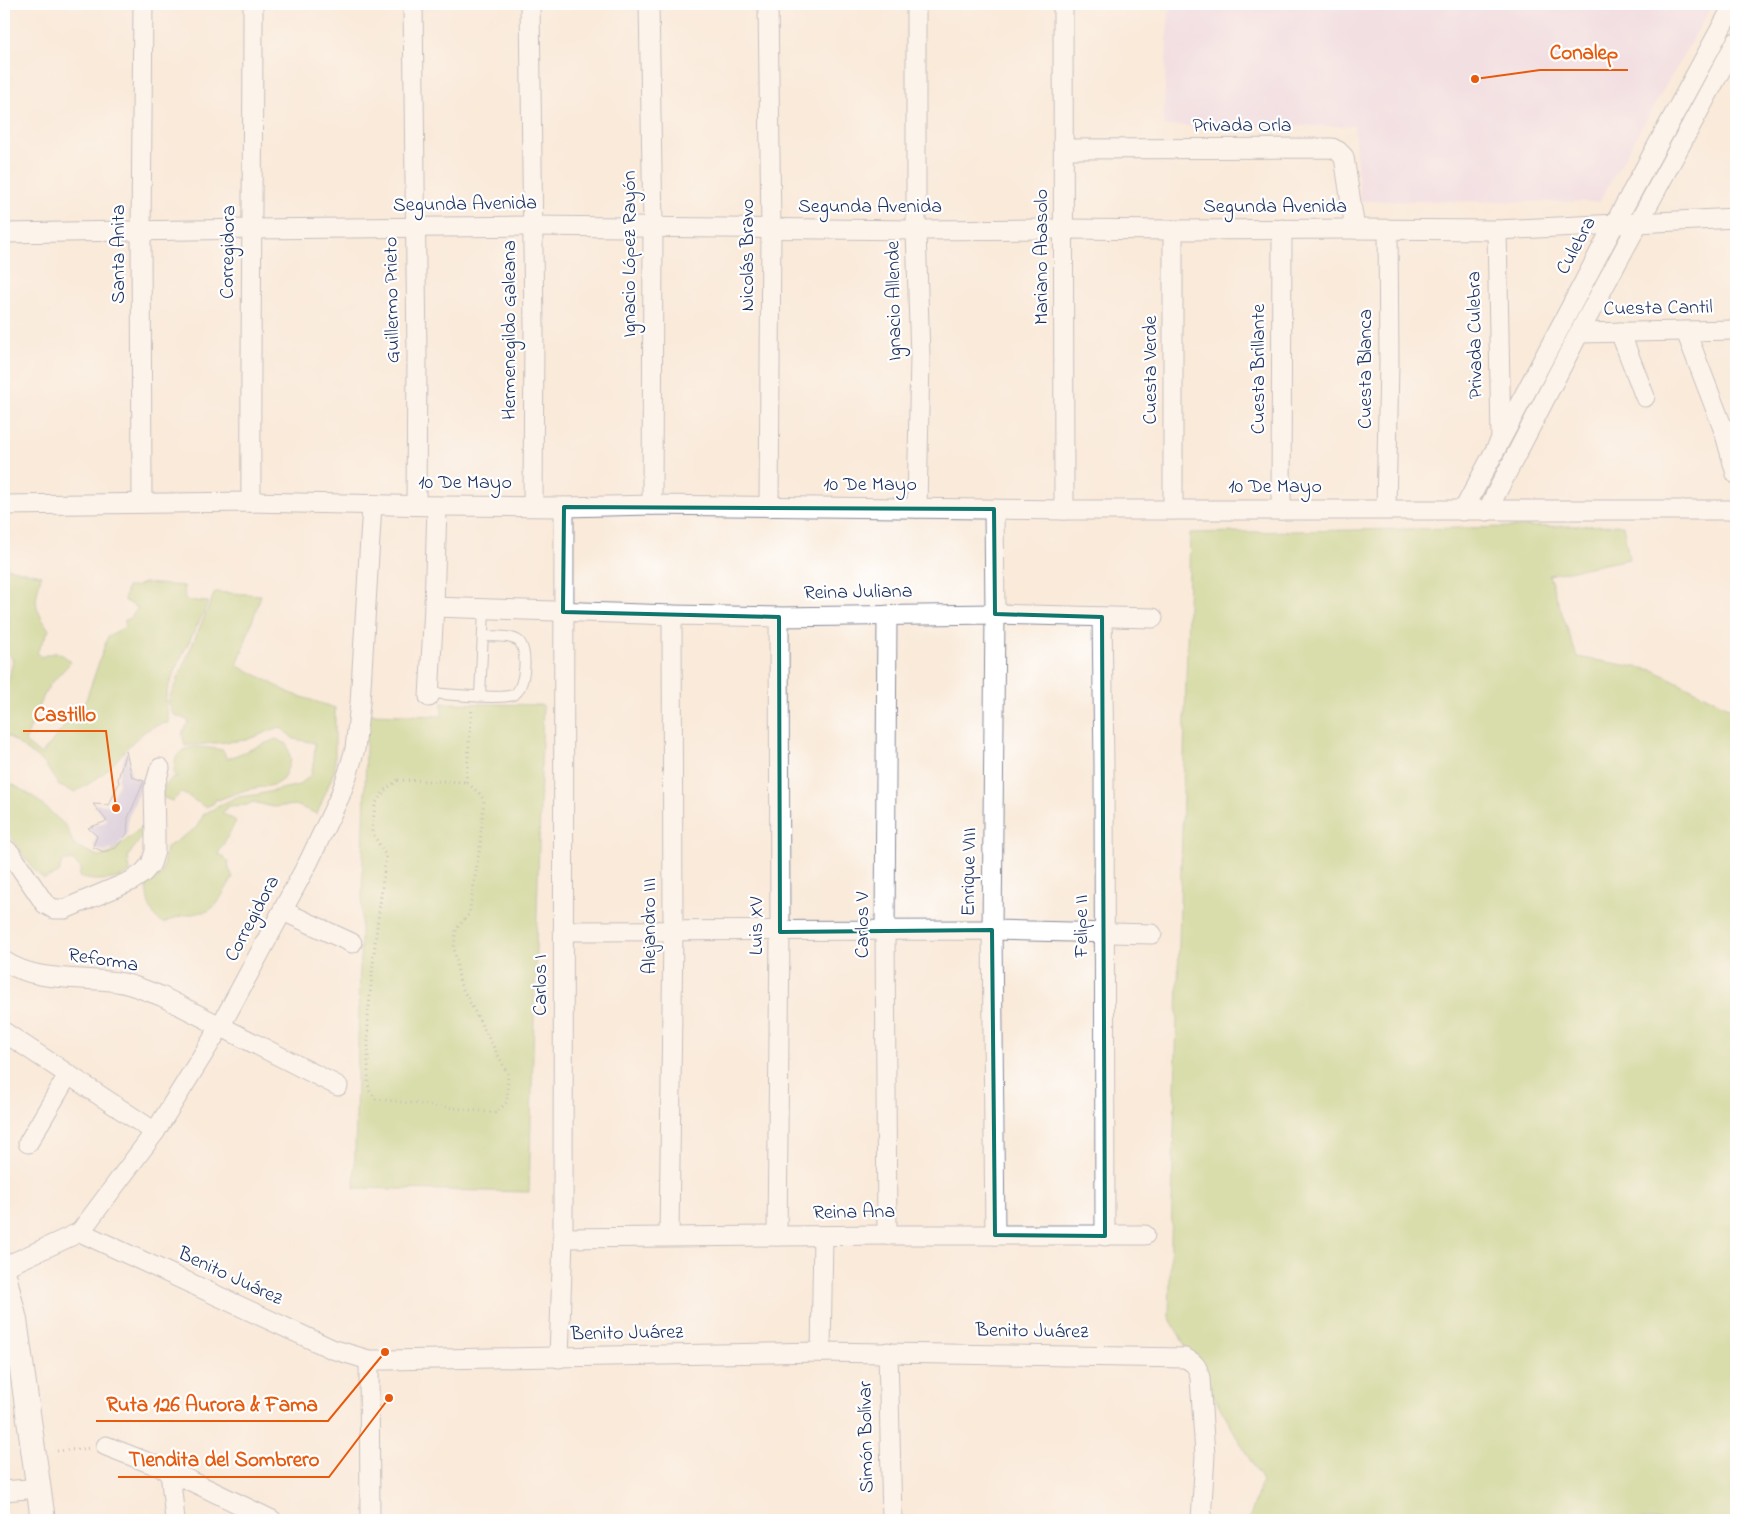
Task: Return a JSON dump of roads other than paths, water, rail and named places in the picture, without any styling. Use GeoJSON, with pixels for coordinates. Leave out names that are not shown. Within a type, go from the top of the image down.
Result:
{"type":"FeatureCollection","features":[{"type":"Feature","properties":{"kind":"street","name":"Santa Anita"},"geometry":{"type":"LineString","coordinates":[[142,503],[141,230],[143,4]]}},
{"type":"Feature","properties":{"kind":"street","name":"Corregidora"},"geometry":{"type":"LineString","coordinates":[[251,502],[250,343],[253,229],[253,4]]}},
{"type":"Feature","properties":{"kind":"street","name":"Guillermo Prieto"},"geometry":{"type":"LineString","coordinates":[[413,4],[417,356],[416,506]]}},
{"type":"Feature","properties":{"kind":"street","name":"Hermenegildo Galeana"},"geometry":{"type":"LineString","coordinates":[[530,4],[534,328],[532,506]]}},
{"type":"Feature","properties":{"kind":"street","name":"Ignacio López Rayón"},"geometry":{"type":"LineString","coordinates":[[649,4],[653,226],[652,505]]}},
{"type":"Feature","properties":{"kind":"street","name":"Nicolás Bravo"},"geometry":{"type":"LineString","coordinates":[[768,4],[771,229],[770,507]]}},
{"type":"Feature","properties":{"kind":"street","name":"Ignacio Allende"},"geometry":{"type":"LineString","coordinates":[[916,4],[916,230],[920,357],[917,508]]}},
{"type":"Feature","properties":{"kind":"street","name":"Mariano Abasolo"},"geometry":{"type":"LineString","coordinates":[[1063,4],[1064,510]]}},
{"type":"Feature","properties":{"kind":"street"},"geometry":{"type":"LineString","coordinates":[[1734,4],[1736,13]]}},
{"type":"Feature","properties":{"kind":"street","name":"Culebra"},"geometry":{"type":"LineString","coordinates":[[1463,511],[1614,224],[1734,4]]}},
{"type":"Feature","properties":{"kind":"street"},"geometry":{"type":"LineString","coordinates":[[1488,511],[1580,333],[1736,42]]}},
{"type":"Feature","properties":{"kind":"street","name":"Privada Orla"},"geometry":{"type":"LineString","coordinates":[[1064,149],[1332,148],[1344,157],[1355,229]]}},
{"type":"Feature","properties":{"kind":"street","name":"Segunda Avenida"},"geometry":{"type":"LineString","coordinates":[[4,233],[532,226],[916,230],[1497,230],[1736,218]]}},
{"type":"Feature","properties":{"kind":"street","name":"Cuesta Brillante"},"geometry":{"type":"LineString","coordinates":[[1281,510],[1282,229]]}},
{"type":"Feature","properties":{"kind":"street","name":"Cuesta Blanca"},"geometry":{"type":"LineString","coordinates":[[1386,509],[1389,364],[1388,229]]}},
{"type":"Feature","properties":{"kind":"street","name":"Cuesta Verde"},"geometry":{"type":"LineString","coordinates":[[1173,230],[1174,510]]}},
{"type":"Feature","properties":{"kind":"street","name":"Privada Culebra"},"geometry":{"type":"LineString","coordinates":[[1497,230],[1501,439]]}},
{"type":"Feature","properties":{"kind":"street","name":"Cuesta Cantil"},"geometry":{"type":"LineString","coordinates":[[1580,333],[1736,330]]}},
{"type":"Feature","properties":{"kind":"street"},"geometry":{"type":"LineString","coordinates":[[1620,332],[1645,397]]}},
{"type":"Feature","properties":{"kind":"street"},"geometry":{"type":"LineString","coordinates":[[1686,332],[1724,432],[1736,474]]}},
{"type":"Feature","properties":{"kind":"street","name":"10 De Mayo"},"geometry":{"type":"LineString","coordinates":[[4,505],[251,502],[416,506],[564,507],[652,505],[1064,510],[1736,510]]}},
{"type":"Feature","properties":{"kind":"street","name":"Corregidora"},"geometry":{"type":"LineString","coordinates":[[4,1267],[80,1232],[155,1132],[220,1027],[309,861],[340,796],[355,749],[360,703],[372,505]]}},
{"type":"Feature","properties":{"kind":"street"},"geometry":{"type":"LineString","coordinates":[[429,695],[437,506]]}},
{"type":"Feature","properties":{"kind":"street","name":"Carlos I"},"geometry":{"type":"LineString","coordinates":[[559,1358],[563,1238],[564,507]]}},
{"type":"Feature","properties":{"kind":"street","name":"Enrique VIII"},"geometry":{"type":"LineString","coordinates":[[994,509],[992,930],[995,1235]]}},
{"type":"Feature","properties":{"kind":"street","name":"Reina Juliana"},"geometry":{"type":"LineString","coordinates":[[434,607],[672,615],[995,614],[1153,618]]}},
{"type":"Feature","properties":{"kind":"street","name":"Alejandro III"},"geometry":{"type":"LineString","coordinates":[[669,1236],[673,931],[672,615]]}},
{"type":"Feature","properties":{"kind":"street","name":"Carlos V"},"geometry":{"type":"LineString","coordinates":[[887,615],[885,931],[887,1234]]}},
{"type":"Feature","properties":{"kind":"street","name":"Luis XV"},"geometry":{"type":"LineString","coordinates":[[777,1236],[780,932],[779,616]]}},
{"type":"Feature","properties":{"kind":"street","name":"Felipe II"},"geometry":{"type":"LineString","coordinates":[[1102,616],[1105,1236]]}},
{"type":"Feature","properties":{"kind":"street"},"geometry":{"type":"LineString","coordinates":[[4,848],[11,854],[45,904],[54,910],[65,909],[131,881],[143,873],[151,864],[155,851],[154,789],[160,768]]}},
{"type":"Feature","properties":{"kind":"street"},"geometry":{"type":"LineString","coordinates":[[283,911],[352,942]]}},
{"type":"Feature","properties":{"kind":"street"},"geometry":{"type":"LineString","coordinates":[[564,931],[780,932],[992,930],[1152,934]]}},
{"type":"Feature","properties":{"kind":"street","name":"Reforma"},"geometry":{"type":"LineString","coordinates":[[4,961],[25,972],[118,982],[161,996],[338,1086]]}},
{"type":"Feature","properties":{"kind":"street"},"geometry":{"type":"LineString","coordinates":[[4,1032],[155,1132]]}},
{"type":"Feature","properties":{"kind":"street"},"geometry":{"type":"LineString","coordinates":[[28,1143],[68,1075]]}},
{"type":"Feature","properties":{"kind":"street","name":"Benito Juárez"},"geometry":{"type":"LineString","coordinates":[[80,1232],[332,1349],[369,1360],[821,1352],[1185,1358],[1193,1362],[1198,1368],[1200,1378],[1205,1455],[1201,1520]]}},
{"type":"Feature","properties":{"kind":"street","name":"Reina Ana"},"geometry":{"type":"LineString","coordinates":[[563,1238],[887,1234],[1145,1236]]}},
{"type":"Feature","properties":{"kind":"street"},"geometry":{"type":"LineString","coordinates":[[821,1352],[823,1236]]}},
{"type":"Feature","properties":{"kind":"street"},"geometry":{"type":"LineString","coordinates":[[4,1275],[15,1320],[44,1520]]}},
{"type":"Feature","properties":{"kind":"street","name":"Simón Bolívar"},"geometry":{"type":"LineString","coordinates":[[888,1352],[892,1520]]}},
{"type":"Feature","properties":{"kind":"street"},"geometry":{"type":"LineString","coordinates":[[369,1360],[370,1520]]}},
{"type":"Feature","properties":{"kind":"street"},"geometry":{"type":"LineString","coordinates":[[106,1446],[170,1471],[272,1520]]}},
{"type":"Feature","properties":{"kind":"street"},"geometry":{"type":"LineString","coordinates":[[170,1471],[175,1520]]}},
{"type":"Feature","properties":{"kind":"street"},"geometry":{"type":"LineString","coordinates":[[4,1491],[39,1488]]}},
{"type":"Feature","properties":{"kind":"lane"},"geometry":{"type":"LineString","coordinates":[[477,696],[484,610]]}},
{"type":"Feature","properties":{"kind":"lane"},"geometry":{"type":"LineString","coordinates":[[429,695],[500,696],[516,694],[520,690],[523,682],[524,655],[523,647],[519,640],[483,636]]}},
{"type":"Feature","properties":{"kind":"place","name":"Conalep"},"geometry":{"type":"Point","coordinates":[1475,79]}},
{"type":"Feature","properties":{"kind":"place","name":"Castillo"},"geometry":{"type":"Point","coordinates":[116,808]}},
{"type":"Feature","properties":{"kind":"place","name":"Ruta 126 Aurora & Fama"},"geometry":{"type":"Point","coordinates":[385,1352]}},
{"type":"Feature","properties":{"kind":"place","name":"TIendita del Sombrero"},"geometry":{"type":"Point","coordinates":[389,1398]}}]}
